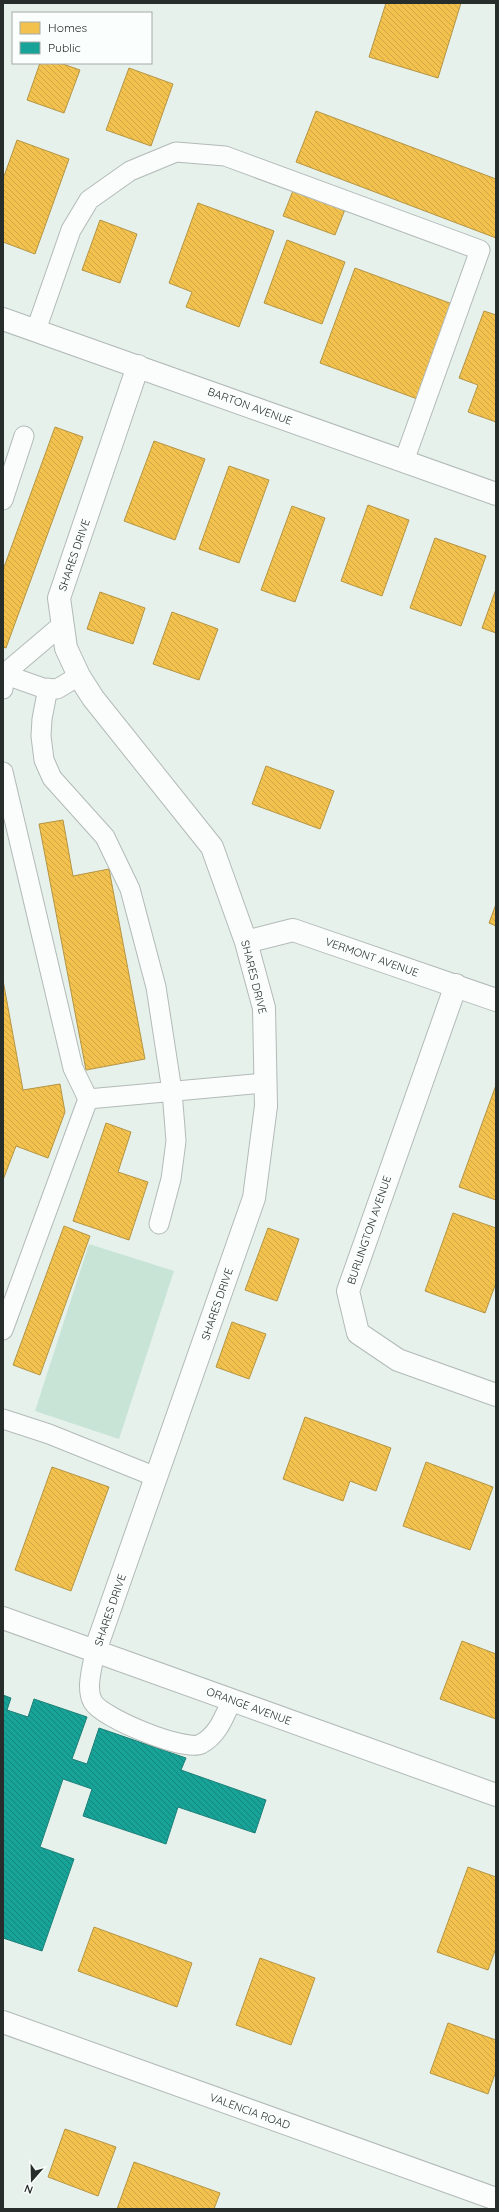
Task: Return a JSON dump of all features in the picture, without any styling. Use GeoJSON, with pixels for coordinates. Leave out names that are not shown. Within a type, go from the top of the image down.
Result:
{"type":"FeatureCollection","features":[{"type":"Feature","properties":{"kind":"street","name":"BARTON AVENUE"},"geometry":{"type":"LineString","coordinates":[[3,319],[496,494]]}},
{"type":"Feature","properties":{"kind":"street","name":"SHARES DRIVE"},"geometry":{"type":"LineString","coordinates":[[95,1651],[254,1198],[266,1106],[264,1008],[246,942],[212,847],[93,698],[78,676],[66,648],[59,598],[138,366]]}},
{"type":"Feature","properties":{"kind":"street","name":"VERMONT AVENUE"},"geometry":{"type":"LineString","coordinates":[[246,942],[293,930],[496,1000]]}},
{"type":"Feature","properties":{"kind":"street","name":"BURLINGTON AVENUE"},"geometry":{"type":"LineString","coordinates":[[456,985],[348,1291],[358,1333],[398,1360],[496,1395]]}},
{"type":"Feature","properties":{"kind":"street","name":"ORANGE AVENUE"},"geometry":{"type":"LineString","coordinates":[[3,1618],[496,1795]]}},
{"type":"Feature","properties":{"kind":"street","name":"VALENCIA ROAD"},"geometry":{"type":"LineString","coordinates":[[3,2022],[496,2199]]}},
{"type":"Feature","properties":{"kind":"lane"},"geometry":{"type":"LineString","coordinates":[[36,330],[71,230],[89,200],[130,171],[176,152],[225,156],[480,250],[404,461]]}},
{"type":"Feature","properties":{"kind":"lane"},"geometry":{"type":"LineString","coordinates":[[3,500],[24,436]]}},
{"type":"Feature","properties":{"kind":"lane"},"geometry":{"type":"LineString","coordinates":[[3,679],[63,624]]}},
{"type":"Feature","properties":{"kind":"lane"},"geometry":{"type":"LineString","coordinates":[[3,679],[57,689],[78,676]]}},
{"type":"Feature","properties":{"kind":"lane"},"geometry":{"type":"LineString","coordinates":[[48,688],[41,736],[44,760],[52,778],[105,837],[130,889],[156,987],[172,1091],[176,1141],[171,1179],[158,1224]]}},
{"type":"Feature","properties":{"kind":"lane"},"geometry":{"type":"LineString","coordinates":[[3,772],[73,1068],[88,1099],[3,1330]]}},
{"type":"Feature","properties":{"kind":"lane"},"geometry":{"type":"LineString","coordinates":[[88,1099],[266,1083]]}},
{"type":"Feature","properties":{"kind":"lane"},"geometry":{"type":"LineString","coordinates":[[3,1419],[49,1434],[156,1477]]}},
{"type":"Feature","properties":{"kind":"lane"},"geometry":{"type":"LineString","coordinates":[[95,1651],[90,1686],[93,1702],[112,1718],[180,1744],[192,1746],[200,1744],[210,1738],[219,1727],[232,1700]]}},
{"type":"Feature","properties":{"kind":"green space"},"geometry":{"type":"Polygon","coordinates":[[[89,1244],[174,1271],[119,1439],[35,1411],[89,1244]]]}},
{"type":"Feature","properties":{"kind":"building: Homes"},"geometry":{"type":"Polygon","coordinates":[[[386,3],[461,3],[438,78],[369,57],[386,3]]]}},
{"type":"Feature","properties":{"kind":"building: Homes"},"geometry":{"type":"Polygon","coordinates":[[[40,64],[63,64],[80,70],[64,113],[27,100],[40,64]]]}},
{"type":"Feature","properties":{"kind":"building: Homes"},"geometry":{"type":"Polygon","coordinates":[[[129,68],[173,84],[151,146],[106,130],[129,68]]]}},
{"type":"Feature","properties":{"kind":"building: Homes"},"geometry":{"type":"Polygon","coordinates":[[[316,111],[496,179],[496,238],[296,162],[316,111]]]}},
{"type":"Feature","properties":{"kind":"building: Homes"},"geometry":{"type":"Polygon","coordinates":[[[17,140],[69,159],[35,254],[3,242],[3,179],[17,140]]]}},
{"type":"Feature","properties":{"kind":"building: Homes"},"geometry":{"type":"Polygon","coordinates":[[[294,188],[346,207],[335,235],[283,216],[294,188]]]}},
{"type":"Feature","properties":{"kind":"building: Homes"},"geometry":{"type":"Polygon","coordinates":[[[198,203],[274,231],[239,327],[186,307],[192,292],[169,283],[198,203]]]}},
{"type":"Feature","properties":{"kind":"building: Homes"},"geometry":{"type":"Polygon","coordinates":[[[100,220],[137,234],[120,283],[82,270],[100,220]]]}},
{"type":"Feature","properties":{"kind":"building: Homes"},"geometry":{"type":"Polygon","coordinates":[[[287,240],[345,262],[322,324],[264,303],[287,240]]]}},
{"type":"Feature","properties":{"kind":"building: Homes"},"geometry":{"type":"Polygon","coordinates":[[[355,268],[455,305],[420,400],[320,363],[355,268]]]}},
{"type":"Feature","properties":{"kind":"building: Homes"},"geometry":{"type":"Polygon","coordinates":[[[484,311],[496,315],[496,422],[468,412],[478,385],[459,378],[484,311]]]}},
{"type":"Feature","properties":{"kind":"building: Homes"},"geometry":{"type":"Polygon","coordinates":[[[55,427],[83,437],[6,648],[3,647],[3,570],[55,427]]]}},
{"type":"Feature","properties":{"kind":"building: Homes"},"geometry":{"type":"Polygon","coordinates":[[[154,441],[205,459],[175,540],[124,521],[154,441]]]}},
{"type":"Feature","properties":{"kind":"building: Homes"},"geometry":{"type":"Polygon","coordinates":[[[229,466],[269,480],[239,563],[199,549],[229,466]]]}},
{"type":"Feature","properties":{"kind":"building: Homes"},"geometry":{"type":"Polygon","coordinates":[[[368,505],[409,520],[382,596],[341,581],[368,505]]]}},
{"type":"Feature","properties":{"kind":"building: Homes"},"geometry":{"type":"Polygon","coordinates":[[[292,506],[325,518],[295,602],[261,590],[292,506]]]}},
{"type":"Feature","properties":{"kind":"building: Homes"},"geometry":{"type":"Polygon","coordinates":[[[435,538],[486,556],[461,626],[410,608],[435,538]]]}},
{"type":"Feature","properties":{"kind":"building: Homes"},"geometry":{"type":"Polygon","coordinates":[[[496,589],[496,633],[482,628],[496,589]]]}},
{"type":"Feature","properties":{"kind":"building: Homes"},"geometry":{"type":"Polygon","coordinates":[[[100,592],[145,608],[133,644],[87,629],[100,592]]]}},
{"type":"Feature","properties":{"kind":"building: Homes"},"geometry":{"type":"Polygon","coordinates":[[[172,612],[218,629],[199,680],[153,664],[172,612]]]}},
{"type":"Feature","properties":{"kind":"building: Homes"},"geometry":{"type":"Polygon","coordinates":[[[266,766],[334,791],[320,829],[252,804],[266,766]]]}},
{"type":"Feature","properties":{"kind":"building: Homes"},"geometry":{"type":"Polygon","coordinates":[[[63,820],[73,876],[109,869],[145,1059],[86,1070],[39,824],[63,820]]]}},
{"type":"Feature","properties":{"kind":"building: Homes"},"geometry":{"type":"Polygon","coordinates":[[[496,904],[496,926],[489,923],[496,904]]]}},
{"type":"Feature","properties":{"kind":"building: Homes"},"geometry":{"type":"Polygon","coordinates":[[[3,980],[23,1090],[60,1084],[65,1112],[48,1158],[16,1146],[3,1180],[3,980]]]}},
{"type":"Feature","properties":{"kind":"building: Homes"},"geometry":{"type":"Polygon","coordinates":[[[496,1085],[496,1200],[459,1187],[496,1085]]]}},
{"type":"Feature","properties":{"kind":"building: Homes"},"geometry":{"type":"Polygon","coordinates":[[[106,1123],[131,1132],[118,1172],[148,1182],[129,1240],[73,1221],[106,1123]]]}},
{"type":"Feature","properties":{"kind":"building: Homes"},"geometry":{"type":"Polygon","coordinates":[[[453,1213],[496,1228],[496,1283],[485,1313],[425,1291],[453,1213]]]}},
{"type":"Feature","properties":{"kind":"building: Homes"},"geometry":{"type":"Polygon","coordinates":[[[64,1226],[90,1236],[40,1375],[13,1365],[64,1226]]]}},
{"type":"Feature","properties":{"kind":"building: Homes"},"geometry":{"type":"Polygon","coordinates":[[[268,1228],[299,1239],[277,1301],[245,1290],[268,1228]]]}},
{"type":"Feature","properties":{"kind":"building: Homes"},"geometry":{"type":"Polygon","coordinates":[[[232,1322],[266,1334],[249,1379],[216,1367],[232,1322]]]}},
{"type":"Feature","properties":{"kind":"building: Homes"},"geometry":{"type":"Polygon","coordinates":[[[305,1417],[391,1448],[376,1491],[350,1481],[343,1501],[283,1479],[305,1417]]]}},
{"type":"Feature","properties":{"kind":"building: Homes"},"geometry":{"type":"Polygon","coordinates":[[[426,1462],[493,1487],[470,1550],[403,1526],[426,1462]]]}},
{"type":"Feature","properties":{"kind":"building: Homes"},"geometry":{"type":"Polygon","coordinates":[[[52,1467],[109,1487],[71,1591],[15,1570],[52,1467]]]}},
{"type":"Feature","properties":{"kind":"building: Homes"},"geometry":{"type":"Polygon","coordinates":[[[462,1641],[496,1654],[496,1719],[440,1699],[462,1641]]]}},
{"type":"Feature","properties":{"kind":"building: Homes"},"geometry":{"type":"Polygon","coordinates":[[[468,1867],[496,1877],[496,1948],[488,1970],[437,1952],[468,1867]]]}},
{"type":"Feature","properties":{"kind":"building: Homes"},"geometry":{"type":"Polygon","coordinates":[[[94,1927],[192,1963],[177,2007],[78,1971],[94,1927]]]}},
{"type":"Feature","properties":{"kind":"building: Homes"},"geometry":{"type":"Polygon","coordinates":[[[260,1958],[315,1978],[291,2045],[236,2025],[260,1958]]]}},
{"type":"Feature","properties":{"kind":"building: Homes"},"geometry":{"type":"Polygon","coordinates":[[[448,2023],[496,2040],[496,2071],[488,2094],[430,2073],[448,2023]]]}},
{"type":"Feature","properties":{"kind":"building: Homes"},"geometry":{"type":"Polygon","coordinates":[[[65,2129],[116,2147],[98,2196],[48,2177],[65,2129]]]}},
{"type":"Feature","properties":{"kind":"building: Homes"},"geometry":{"type":"Polygon","coordinates":[[[134,2162],[220,2193],[214,2209],[117,2209],[134,2162]]]}},
{"type":"Feature","properties":{"kind":"building: Public"},"geometry":{"type":"Polygon","coordinates":[[[3,1695],[11,1698],[7,1710],[28,1717],[34,1699],[87,1717],[72,1759],[87,1764],[99,1728],[186,1758],[181,1770],[266,1800],[255,1833],[178,1807],[166,1844],[83,1816],[92,1789],[63,1779],[40,1847],[74,1859],[42,1951],[3,1938],[3,1695]]]}}]}
